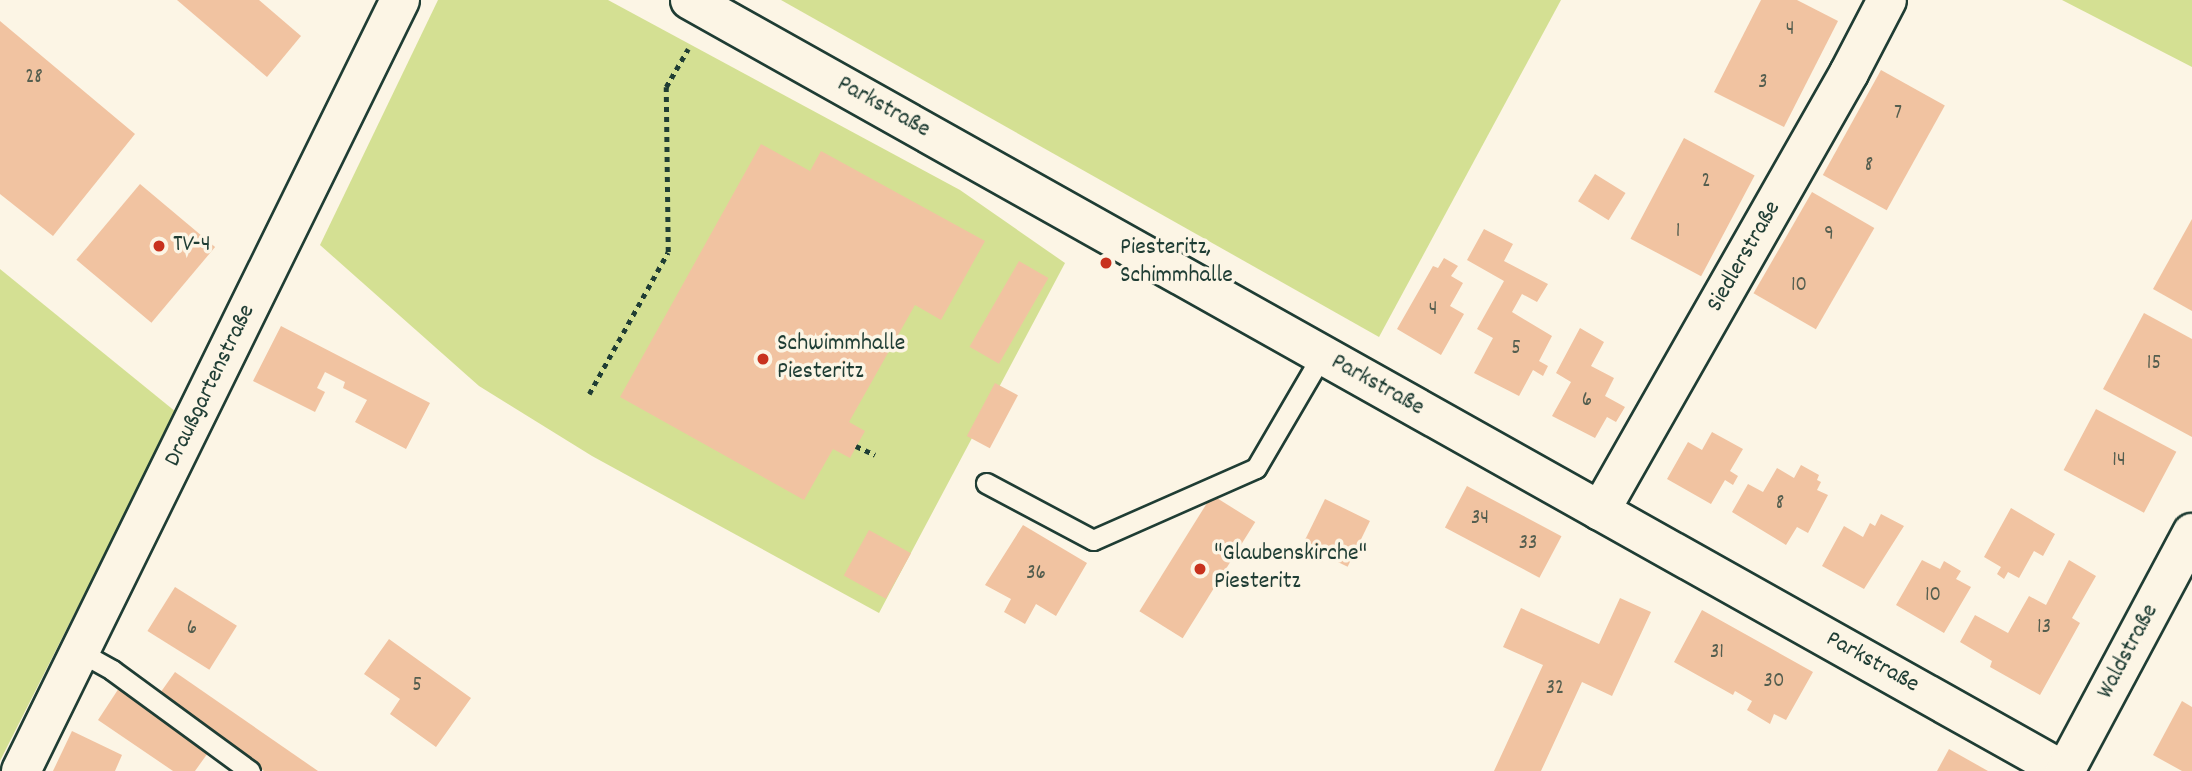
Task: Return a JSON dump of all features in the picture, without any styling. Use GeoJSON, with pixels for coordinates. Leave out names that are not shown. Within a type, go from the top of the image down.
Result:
{"type":"FeatureCollection","features":[{"type":"Feature","properties":{"kind":"street","name":"Draußgartenstraße"},"geometry":{"type":"LineString","coordinates":[[21,771],[400,0]]}},
{"type":"Feature","properties":{"kind":"street","name":"Parkstraße"},"geometry":{"type":"LineString","coordinates":[[690,0],[2065,771]]}},
{"type":"Feature","properties":{"kind":"street","name":"Siedlerstraße"},"geometry":{"type":"LineString","coordinates":[[1600,511],[1849,74],[1887,0]]}},
{"type":"Feature","properties":{"kind":"street","name":"Waldstraße"},"geometry":{"type":"LineString","coordinates":[[2065,771],[2192,533]]}},
{"type":"Feature","properties":{"kind":"lane"},"geometry":{"type":"LineString","coordinates":[[986,483],[1093,541],[1256,468],[1322,355]]}},
{"type":"Feature","properties":{"kind":"lane"},"geometry":{"type":"LineString","coordinates":[[80,652],[112,670],[250,771]]}},
{"type":"Feature","properties":{"kind":"path"},"geometry":{"type":"LineString","coordinates":[[589,394],[668,252],[666,86],[688,49]]}},
{"type":"Feature","properties":{"kind":"path"},"geometry":{"type":"LineString","coordinates":[[856,446],[875,456]]}},
{"type":"Feature","properties":{"kind":"green space"},"geometry":{"type":"Polygon","coordinates":[[[438,0],[608,0],[960,190],[1065,263],[879,613],[592,456],[479,386],[320,245],[438,0]]]}},
{"type":"Feature","properties":{"kind":"green space"},"geometry":{"type":"Polygon","coordinates":[[[781,0],[1561,0],[1379,337],[781,0]]]}},
{"type":"Feature","properties":{"kind":"green space"},"geometry":{"type":"Polygon","coordinates":[[[2062,0],[2192,0],[2192,67],[2062,0]]]}},
{"type":"Feature","properties":{"kind":"green space"},"geometry":{"type":"Polygon","coordinates":[[[0,269],[176,412],[0,761],[0,269]]]}},
{"type":"Feature","properties":{"kind":"building"},"geometry":{"type":"Polygon","coordinates":[[[177,0],[259,0],[301,36],[267,77],[177,0]]]}},
{"type":"Feature","properties":{"kind":"building"},"geometry":{"type":"Polygon","coordinates":[[[1761,0],[1797,0],[1838,21],[1784,127],[1714,92],[1761,0]]]}},
{"type":"Feature","properties":{"kind":"building"},"geometry":{"type":"Polygon","coordinates":[[[0,21],[135,134],[53,236],[0,194],[0,21]]]}},
{"type":"Feature","properties":{"kind":"building"},"geometry":{"type":"Polygon","coordinates":[[[1881,70],[1945,105],[1887,210],[1823,175],[1881,70]]]}},
{"type":"Feature","properties":{"kind":"building"},"geometry":{"type":"Polygon","coordinates":[[[1684,138],[1755,176],[1701,276],[1630,239],[1684,138]]]}},
{"type":"Feature","properties":{"kind":"building","name":"Schwimmhalle Piesteritz"},"geometry":{"type":"Polygon","coordinates":[[[761,144],[810,171],[821,151],[985,241],[941,320],[915,305],[849,422],[865,431],[850,458],[833,449],[804,500],[620,397],[761,144]]]}},
{"type":"Feature","properties":{"kind":"building"},"geometry":{"type":"Polygon","coordinates":[[[1595,174],[1626,193],[1609,220],[1578,201],[1595,174]]]}},
{"type":"Feature","properties":{"kind":"building"},"geometry":{"type":"Polygon","coordinates":[[[140,184],[215,247],[151,323],[76,260],[140,184]]]}},
{"type":"Feature","properties":{"kind":"building"},"geometry":{"type":"Polygon","coordinates":[[[1812,192],[1874,228],[1816,329],[1754,293],[1812,192]]]}},
{"type":"Feature","properties":{"kind":"building"},"geometry":{"type":"Polygon","coordinates":[[[2192,219],[2192,311],[2153,289],[2192,219]]]}},
{"type":"Feature","properties":{"kind":"building"},"geometry":{"type":"Polygon","coordinates":[[[1484,229],[1513,244],[1504,261],[1548,284],[1537,302],[1522,294],[1512,312],[1552,336],[1539,361],[1548,366],[1543,376],[1533,370],[1519,396],[1474,373],[1493,338],[1477,329],[1504,281],[1467,260],[1484,229]]]}},
{"type":"Feature","properties":{"kind":"building"},"geometry":{"type":"Polygon","coordinates":[[[1444,258],[1458,266],[1451,276],[1463,283],[1450,306],[1464,314],[1441,355],[1397,329],[1433,266],[1438,268],[1444,258]]]}},
{"type":"Feature","properties":{"kind":"building"},"geometry":{"type":"Polygon","coordinates":[[[1019,261],[1048,278],[999,364],[970,347],[1019,261]]]}},
{"type":"Feature","properties":{"kind":"building"},"geometry":{"type":"Polygon","coordinates":[[[2144,313],[2192,339],[2192,437],[2103,389],[2144,313]]]}},
{"type":"Feature","properties":{"kind":"building"},"geometry":{"type":"Polygon","coordinates":[[[281,326],[430,403],[406,449],[355,422],[367,400],[343,388],[345,382],[325,372],[317,388],[325,392],[315,412],[253,381],[281,326]]]}},
{"type":"Feature","properties":{"kind":"building"},"geometry":{"type":"Polygon","coordinates":[[[1580,328],[1604,342],[1591,366],[1614,378],[1605,396],[1625,407],[1616,422],[1607,417],[1595,438],[1552,416],[1571,382],[1556,373],[1580,328]]]}},
{"type":"Feature","properties":{"kind":"building"},"geometry":{"type":"Polygon","coordinates":[[[995,383],[1018,395],[990,448],[967,436],[995,383]]]}},
{"type":"Feature","properties":{"kind":"building"},"geometry":{"type":"Polygon","coordinates":[[[2096,409],[2176,452],[2144,513],[2064,470],[2096,409]]]}},
{"type":"Feature","properties":{"kind":"building"},"geometry":{"type":"Polygon","coordinates":[[[1712,432],[1743,449],[1730,471],[1738,476],[1733,485],[1725,480],[1711,504],[1667,479],[1688,442],[1702,450],[1712,432]]]}},
{"type":"Feature","properties":{"kind":"building"},"geometry":{"type":"Polygon","coordinates":[[[1801,465],[1819,475],[1817,480],[1821,482],[1817,490],[1828,495],[1808,533],[1797,527],[1786,545],[1732,512],[1748,484],[1763,492],[1777,468],[1794,478],[1801,465]]]}},
{"type":"Feature","properties":{"kind":"building"},"geometry":{"type":"Polygon","coordinates":[[[1467,486],[1561,536],[1539,578],[1445,527],[1467,486]]]}},
{"type":"Feature","properties":{"kind":"building","name":"\"Glaubenskirche\" Piesteritz"},"geometry":{"type":"Polygon","coordinates":[[[1212,495],[1255,522],[1183,638],[1139,611],[1212,495]]]}},
{"type":"Feature","properties":{"kind":"building"},"geometry":{"type":"Polygon","coordinates":[[[1325,499],[1370,521],[1348,567],[1303,545],[1325,499]]]}},
{"type":"Feature","properties":{"kind":"building"},"geometry":{"type":"Polygon","coordinates":[[[2011,508],[2055,534],[2043,556],[2034,551],[2019,578],[2008,572],[2004,579],[1997,574],[2001,567],[1984,557],[2011,508]]]}},
{"type":"Feature","properties":{"kind":"building"},"geometry":{"type":"Polygon","coordinates":[[[1881,514],[1904,526],[1864,589],[1822,566],[1844,526],[1863,537],[1870,523],[1875,526],[1881,514]]]}},
{"type":"Feature","properties":{"kind":"building"},"geometry":{"type":"Polygon","coordinates":[[[1023,525],[1087,563],[1056,616],[1036,604],[1025,624],[1004,612],[1011,599],[985,585],[1023,525]]]}},
{"type":"Feature","properties":{"kind":"building"},"geometry":{"type":"Polygon","coordinates":[[[869,530],[911,553],[886,599],[844,575],[869,530]]]}},
{"type":"Feature","properties":{"kind":"building"},"geometry":{"type":"Polygon","coordinates":[[[1922,560],[1940,569],[1944,561],[1961,571],[1956,579],[1971,587],[1944,633],[1896,605],[1922,560]]]}},
{"type":"Feature","properties":{"kind":"building"},"geometry":{"type":"Polygon","coordinates":[[[2069,560],[2096,576],[2072,618],[2080,623],[2040,695],[1990,667],[1992,661],[1960,642],[1975,615],[2008,633],[2029,596],[2046,605],[2069,560]]]}},
{"type":"Feature","properties":{"kind":"building"},"geometry":{"type":"Polygon","coordinates":[[[175,587],[237,626],[209,670],[147,631],[175,587]]]}},
{"type":"Feature","properties":{"kind":"building"},"geometry":{"type":"Polygon","coordinates":[[[1620,598],[1651,612],[1612,696],[1582,682],[1541,771],[1494,771],[1543,665],[1503,647],[1521,608],[1599,644],[1620,598]]]}},
{"type":"Feature","properties":{"kind":"building"},"geometry":{"type":"Polygon","coordinates":[[[1702,610],[1813,672],[1786,720],[1774,714],[1770,724],[1747,710],[1752,701],[1735,691],[1733,695],[1674,662],[1702,610]]]}},
{"type":"Feature","properties":{"kind":"building"},"geometry":{"type":"Polygon","coordinates":[[[389,639],[471,698],[436,747],[390,714],[400,699],[364,674],[389,639]]]}},
{"type":"Feature","properties":{"kind":"building"},"geometry":{"type":"Polygon","coordinates":[[[175,672],[318,771],[264,771],[158,696],[175,672]]]}},
{"type":"Feature","properties":{"kind":"building"},"geometry":{"type":"Polygon","coordinates":[[[119,688],[210,750],[195,771],[173,771],[98,720],[119,688]]]}},
{"type":"Feature","properties":{"kind":"building"},"geometry":{"type":"Polygon","coordinates":[[[2182,701],[2192,707],[2192,771],[2182,771],[2153,755],[2182,701]]]}},
{"type":"Feature","properties":{"kind":"building"},"geometry":{"type":"Polygon","coordinates":[[[72,731],[122,755],[115,771],[53,771],[72,731]]]}},
{"type":"Feature","properties":{"kind":"building"},"geometry":{"type":"Polygon","coordinates":[[[1949,749],[1988,771],[1937,771],[1949,749]]]}},
{"type":"Feature","properties":{"kind":"place","name":"TV-4"},"geometry":{"type":"Point","coordinates":[159,246]}},
{"type":"Feature","properties":{"kind":"place","name":"Piesteritz, Schimmhalle"},"geometry":{"type":"Point","coordinates":[1106,263]}},
{"type":"Feature","properties":{"kind":"place","name":"Schwimmhalle Piesteritz"},"geometry":{"type":"Point","coordinates":[763,359]}},
{"type":"Feature","properties":{"kind":"place","name":"\"Glaubenskirche\" Piesteritz"},"geometry":{"type":"Point","coordinates":[1200,569]}}]}
